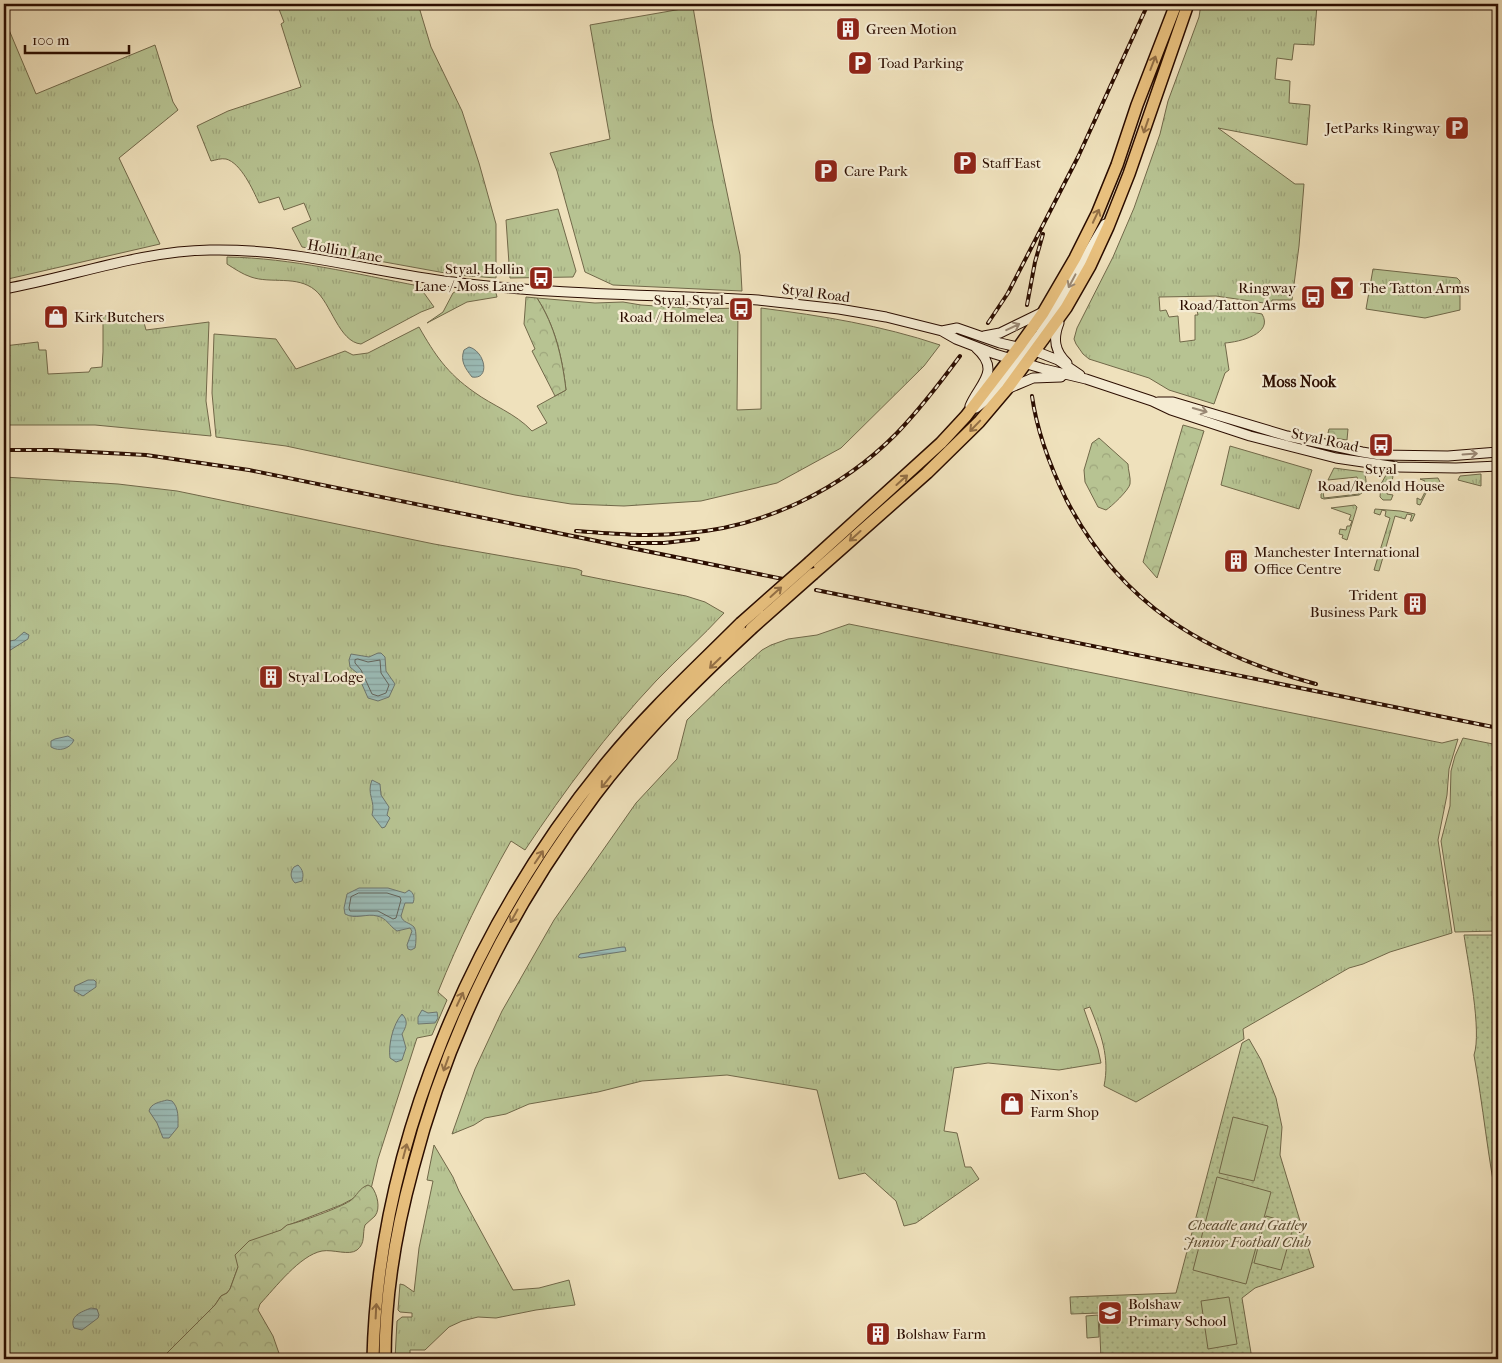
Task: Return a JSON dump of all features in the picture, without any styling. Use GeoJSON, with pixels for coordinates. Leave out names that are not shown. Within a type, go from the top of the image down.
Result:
{"type":"FeatureCollection","features":[{"type":"Feature","properties":{"kind":"highway"},"geometry":{"type":"LineString","coordinates":[[385,1359],[387,1313],[393,1260],[407,1189],[426,1118],[455,1038],[486,969],[522,902],[596,794],[653,726],[746,626],[813,574],[955,446],[979,422],[1007,389],[1018,361],[1027,350],[1043,312],[1075,258],[1096,214],[1117,165],[1137,105],[1176,4]]}},
{"type":"Feature","properties":{"kind":"highway"},"geometry":{"type":"LineString","coordinates":[[373,1359],[376,1302],[395,1187],[415,1113],[441,1041],[476,964],[494,930],[534,864],[608,761],[648,716],[746,626],[810,562],[921,463],[1066,308],[1090,266],[1115,209],[1188,4]]}},
{"type":"Feature","properties":{"kind":"main road"},"geometry":{"type":"LineString","coordinates":[[1027,350],[1050,319],[1092,243],[1115,209]]}},
{"type":"Feature","properties":{"kind":"main road","name":"Hollin Lane"},"geometry":{"type":"LineString","coordinates":[[4,289],[176,252],[219,250],[295,255],[404,276],[501,288],[684,297]]}},
{"type":"Feature","properties":{"kind":"main road","name":"Styal Road"},"geometry":{"type":"LineString","coordinates":[[684,297],[758,300],[839,309],[886,317],[942,331],[973,346],[1018,361],[1086,379],[1250,436],[1336,458],[1397,467],[1456,468],[1498,466]]}},
{"type":"Feature","properties":{"kind":"main road"},"geometry":{"type":"LineString","coordinates":[[1066,308],[1055,333],[1057,350],[1064,360],[1086,379]]}},
{"type":"Feature","properties":{"kind":"main road"},"geometry":{"type":"LineString","coordinates":[[982,336],[1000,334],[1043,312]]}},
{"type":"Feature","properties":{"kind":"main road","name":"Styal Road"},"geometry":{"type":"LineString","coordinates":[[942,331],[957,328],[1058,360],[1086,379]]}},
{"type":"Feature","properties":{"kind":"main road"},"geometry":{"type":"LineString","coordinates":[[966,416],[975,394],[986,382],[988,372],[983,356],[973,346]]}},
{"type":"Feature","properties":{"kind":"main road"},"geometry":{"type":"LineString","coordinates":[[1007,389],[1033,378],[1086,379]]}},
{"type":"Feature","properties":{"kind":"main road","name":"Styal Road"},"geometry":{"type":"LineString","coordinates":[[1152,402],[1173,402],[1287,436],[1362,452],[1448,456],[1498,452]]}},
{"type":"Feature","properties":{"kind":"green space"},"geometry":{"type":"Polygon","coordinates":[[[277,4],[441,4],[419,7],[431,47],[462,111],[479,163],[496,224],[496,278],[456,275],[302,247],[292,228],[311,220],[304,203],[284,210],[279,197],[259,203],[246,178],[237,166],[226,159],[211,161],[197,126],[228,111],[301,87],[281,24],[284,22],[277,4]]]}},
{"type":"Feature","properties":{"kind":"green space"},"geometry":{"type":"Polygon","coordinates":[[[1201,4],[1317,4],[1314,45],[1294,44],[1292,60],[1277,58],[1275,79],[1290,81],[1289,103],[1310,105],[1307,145],[1218,128],[1295,184],[1304,184],[1292,300],[1272,300],[1271,304],[1216,296],[1159,297],[1160,311],[1166,310],[1169,317],[1178,316],[1180,342],[1195,340],[1195,315],[1198,315],[1196,306],[1230,308],[1262,314],[1263,327],[1259,332],[1246,339],[1225,343],[1229,370],[1225,373],[1214,404],[1169,390],[1149,378],[1089,359],[1083,354],[1074,339],[1077,328],[1113,257],[1134,208],[1160,134],[1168,101],[1199,17],[1201,4]]]}},
{"type":"Feature","properties":{"kind":"green space"},"geometry":{"type":"Polygon","coordinates":[[[693,7],[713,125],[740,255],[742,291],[613,285],[585,272],[557,171],[550,153],[610,139],[590,25],[693,7]]]}},
{"type":"Feature","properties":{"kind":"green space"},"geometry":{"type":"Polygon","coordinates":[[[4,18],[36,94],[155,45],[173,102],[178,110],[119,158],[160,244],[8,279],[9,283],[4,283],[4,18]]]}},
{"type":"Feature","properties":{"kind":"green space"},"geometry":{"type":"Polygon","coordinates":[[[558,209],[576,271],[573,277],[510,278],[506,220],[558,209]]]}},
{"type":"Feature","properties":{"kind":"green space"},"geometry":{"type":"Polygon","coordinates":[[[227,257],[300,263],[419,286],[434,307],[361,344],[353,342],[347,337],[321,296],[308,285],[292,281],[267,280],[248,276],[227,264],[227,257]]]}},
{"type":"Feature","properties":{"kind":"green space"},"geometry":{"type":"Polygon","coordinates":[[[1373,269],[1457,278],[1460,281],[1460,310],[1425,318],[1366,309],[1373,269]]]}},
{"type":"Feature","properties":{"kind":"green space"},"geometry":{"type":"Polygon","coordinates":[[[460,289],[493,291],[497,297],[467,302],[427,323],[443,312],[453,293],[460,289]]]}},
{"type":"Feature","properties":{"kind":"green space"},"geometry":{"type":"Polygon","coordinates":[[[526,297],[537,298],[549,320],[557,342],[566,390],[555,396],[532,351],[535,349],[524,324],[526,297]]]}},
{"type":"Feature","properties":{"kind":"green space"},"geometry":{"type":"Polygon","coordinates":[[[537,298],[595,303],[623,302],[701,309],[738,308],[737,410],[761,409],[761,308],[851,322],[940,345],[924,366],[841,448],[777,483],[701,501],[624,506],[571,504],[515,495],[286,446],[216,437],[212,393],[214,334],[276,339],[296,369],[345,351],[353,355],[368,353],[419,327],[436,355],[456,378],[481,397],[511,414],[532,431],[547,423],[537,406],[566,390],[557,342],[549,319],[537,298]]]}},
{"type":"Feature","properties":{"kind":"green space"},"geometry":{"type":"Polygon","coordinates":[[[142,315],[146,330],[209,322],[206,401],[211,436],[95,425],[4,425],[4,346],[38,342],[39,350],[46,350],[48,374],[89,372],[91,368],[102,367],[103,316],[142,315]]]}},
{"type":"Feature","properties":{"kind":"green space"},"geometry":{"type":"Polygon","coordinates":[[[1183,425],[1204,431],[1157,578],[1143,562],[1183,425]]]}},
{"type":"Feature","properties":{"kind":"green space"},"geometry":{"type":"Polygon","coordinates":[[[1329,429],[1348,429],[1347,440],[1327,437],[1329,429]]]}},
{"type":"Feature","properties":{"kind":"green space"},"geometry":{"type":"Polygon","coordinates":[[[1099,438],[1128,464],[1130,479],[1127,490],[1106,510],[1098,507],[1085,482],[1084,470],[1092,443],[1099,438]]]}},
{"type":"Feature","properties":{"kind":"green space"},"geometry":{"type":"Polygon","coordinates":[[[1230,446],[1312,470],[1299,509],[1221,485],[1230,446]]]}},
{"type":"Feature","properties":{"kind":"green space"},"geometry":{"type":"Polygon","coordinates":[[[1334,468],[1364,472],[1366,482],[1364,491],[1359,495],[1324,499],[1321,498],[1323,492],[1324,498],[1359,494],[1358,488],[1364,488],[1363,481],[1358,481],[1357,477],[1328,480],[1334,468]]]}},
{"type":"Feature","properties":{"kind":"green space"},"geometry":{"type":"Polygon","coordinates":[[[1481,474],[1481,486],[1458,480],[1460,476],[1481,474]]]}},
{"type":"Feature","properties":{"kind":"green space"},"geometry":{"type":"Polygon","coordinates":[[[1386,475],[1393,476],[1392,482],[1388,482],[1387,494],[1393,495],[1391,500],[1383,500],[1380,497],[1381,484],[1386,475]]]}},
{"type":"Feature","properties":{"kind":"green space"},"geometry":{"type":"Polygon","coordinates":[[[4,477],[118,484],[177,491],[434,544],[577,569],[582,571],[581,575],[686,596],[705,602],[724,613],[656,681],[620,721],[571,784],[525,850],[511,841],[472,915],[438,992],[447,1000],[432,1035],[417,1038],[378,1159],[371,1189],[341,1205],[286,1226],[238,1267],[227,1293],[221,1296],[215,1305],[161,1359],[4,1359],[4,477]]]}},
{"type":"Feature","properties":{"kind":"green space"},"geometry":{"type":"Polygon","coordinates":[[[1438,478],[1439,486],[1433,492],[1428,489],[1420,505],[1417,504],[1417,498],[1421,500],[1427,488],[1423,486],[1425,481],[1420,479],[1438,478]]]}},
{"type":"Feature","properties":{"kind":"green space"},"geometry":{"type":"Polygon","coordinates":[[[1355,505],[1357,507],[1347,540],[1342,538],[1343,535],[1339,534],[1340,529],[1346,530],[1347,526],[1350,526],[1352,521],[1349,520],[1351,515],[1331,508],[1355,505]]]}},
{"type":"Feature","properties":{"kind":"green space"},"geometry":{"type":"Polygon","coordinates":[[[1375,509],[1415,514],[1412,521],[1410,521],[1412,515],[1407,514],[1405,519],[1395,516],[1379,571],[1374,570],[1390,518],[1385,516],[1386,511],[1382,510],[1380,515],[1374,513],[1375,509]]]}},
{"type":"Feature","properties":{"kind":"green space"},"geometry":{"type":"Polygon","coordinates":[[[849,624],[1442,743],[1458,739],[1449,769],[1447,795],[1438,840],[1452,933],[1390,952],[1349,968],[1243,1029],[1244,1039],[1136,1102],[1104,1086],[1106,1075],[1105,1055],[1101,1036],[1090,1007],[1084,1009],[1101,1063],[1059,1070],[988,1063],[954,1068],[944,1131],[957,1133],[965,1167],[971,1167],[979,1179],[916,1223],[904,1226],[896,1201],[865,1173],[839,1179],[817,1090],[727,1075],[642,1081],[598,1092],[529,1104],[506,1114],[485,1118],[452,1134],[475,1069],[502,1011],[554,920],[636,803],[677,759],[687,720],[762,650],[788,639],[817,635],[849,624]]]}},
{"type":"Feature","properties":{"kind":"green space"},"geometry":{"type":"Polygon","coordinates":[[[1463,738],[1498,745],[1498,931],[1455,932],[1441,841],[1450,806],[1451,771],[1463,738]]]}},
{"type":"Feature","properties":{"kind":"green space"},"geometry":{"type":"Polygon","coordinates":[[[1464,935],[1498,935],[1498,1208],[1474,1055],[1476,1044],[1475,1014],[1464,935]]]}},
{"type":"Feature","properties":{"kind":"green space","name":"Cheadle and Gatley Junior Football Club"},"geometry":{"type":"Polygon","coordinates":[[[1249,1039],[1261,1060],[1276,1098],[1282,1127],[1280,1155],[1314,1267],[1255,1288],[1242,1298],[1252,1359],[1101,1359],[1099,1313],[1071,1314],[1070,1297],[1176,1293],[1242,1043],[1249,1039]]]}},
{"type":"Feature","properties":{"kind":"green space"},"geometry":{"type":"Polygon","coordinates":[[[1233,1117],[1268,1126],[1254,1181],[1219,1173],[1233,1117]]]}},
{"type":"Feature","properties":{"kind":"green space"},"geometry":{"type":"Polygon","coordinates":[[[434,1145],[513,1290],[539,1288],[569,1280],[575,1305],[496,1318],[478,1317],[462,1321],[449,1327],[425,1350],[410,1350],[410,1359],[395,1359],[397,1321],[402,1317],[412,1317],[412,1313],[400,1312],[398,1310],[400,1284],[414,1292],[419,1248],[433,1181],[427,1180],[434,1145]]]}},
{"type":"Feature","properties":{"kind":"green space"},"geometry":{"type":"Polygon","coordinates":[[[1217,1177],[1271,1192],[1246,1284],[1193,1270],[1217,1177]]]}},
{"type":"Feature","properties":{"kind":"green space"},"geometry":{"type":"Polygon","coordinates":[[[368,1185],[372,1187],[375,1193],[378,1209],[375,1216],[365,1225],[363,1241],[360,1247],[354,1252],[322,1251],[305,1259],[288,1273],[260,1304],[258,1310],[273,1336],[281,1359],[161,1359],[230,1289],[238,1267],[235,1255],[249,1241],[345,1204],[362,1188],[368,1185]]]}},
{"type":"Feature","properties":{"kind":"green space"},"geometry":{"type":"Polygon","coordinates":[[[1266,1216],[1294,1224],[1281,1270],[1254,1263],[1266,1216]]]}},
{"type":"Feature","properties":{"kind":"green space"},"geometry":{"type":"Polygon","coordinates":[[[1229,1297],[1237,1344],[1208,1349],[1201,1301],[1229,1297]]]}},
{"type":"Feature","properties":{"kind":"green space"},"geometry":{"type":"Polygon","coordinates":[[[1098,1315],[1099,1337],[1087,1338],[1086,1316],[1098,1315]]]}},
{"type":"Feature","properties":{"kind":"water"},"geometry":{"type":"Polygon","coordinates":[[[469,347],[479,354],[484,365],[482,374],[478,377],[472,377],[464,364],[464,350],[469,347]]]}},
{"type":"Feature","properties":{"kind":"water"},"geometry":{"type":"Polygon","coordinates":[[[24,632],[29,635],[28,639],[4,654],[4,642],[15,640],[24,632]]]}},
{"type":"Feature","properties":{"kind":"water"},"geometry":{"type":"Polygon","coordinates":[[[378,653],[385,657],[386,671],[395,684],[389,697],[378,701],[368,698],[357,673],[350,667],[349,660],[351,654],[369,657],[378,653]]]}},
{"type":"Feature","properties":{"kind":"water"},"geometry":{"type":"Polygon","coordinates":[[[68,736],[74,740],[67,747],[57,749],[51,747],[51,741],[68,736]]]}},
{"type":"Feature","properties":{"kind":"water"},"geometry":{"type":"Polygon","coordinates":[[[372,780],[380,784],[381,795],[389,807],[387,815],[390,818],[385,827],[382,828],[372,815],[373,806],[370,785],[372,780]]]}},
{"type":"Feature","properties":{"kind":"water"},"geometry":{"type":"Polygon","coordinates":[[[298,865],[303,872],[303,879],[295,883],[291,873],[294,867],[298,865]]]}},
{"type":"Feature","properties":{"kind":"water"},"geometry":{"type":"Polygon","coordinates":[[[359,888],[388,888],[405,893],[409,890],[412,893],[414,897],[413,903],[405,903],[401,916],[403,920],[415,929],[415,948],[408,949],[407,945],[412,931],[410,928],[397,931],[380,917],[373,915],[349,916],[345,914],[344,908],[347,894],[359,888]]]}},
{"type":"Feature","properties":{"kind":"water"},"geometry":{"type":"Polygon","coordinates":[[[625,947],[626,951],[578,957],[580,954],[625,947]]]}},
{"type":"Feature","properties":{"kind":"water"},"geometry":{"type":"Polygon","coordinates":[[[88,980],[94,980],[96,987],[83,996],[74,991],[75,986],[88,980]]]}},
{"type":"Feature","properties":{"kind":"water"},"geometry":{"type":"Polygon","coordinates":[[[422,1010],[428,1013],[437,1012],[438,1018],[435,1023],[418,1024],[418,1017],[422,1010]]]}},
{"type":"Feature","properties":{"kind":"water"},"geometry":{"type":"Polygon","coordinates":[[[402,1014],[406,1022],[402,1034],[406,1048],[402,1060],[396,1062],[390,1058],[390,1047],[394,1029],[402,1014]]]}},
{"type":"Feature","properties":{"kind":"water"},"geometry":{"type":"Polygon","coordinates":[[[167,1100],[172,1101],[176,1107],[178,1127],[169,1138],[163,1138],[157,1123],[149,1111],[154,1105],[167,1100]]]}},
{"type":"Feature","properties":{"kind":"water"},"geometry":{"type":"Polygon","coordinates":[[[91,1308],[97,1309],[98,1318],[82,1330],[74,1328],[73,1320],[75,1317],[91,1308]]]}},
{"type":"Feature","properties":{"kind":"railway"},"geometry":{"type":"LineString","coordinates":[[988,323],[1008,293],[1078,157],[1148,4]]}},
{"type":"Feature","properties":{"kind":"railway"},"geometry":{"type":"LineString","coordinates":[[1027,305],[1035,262],[1043,234]]}},
{"type":"Feature","properties":{"kind":"railway"},"geometry":{"type":"LineString","coordinates":[[576,531],[645,535],[686,533],[745,523],[801,502],[827,488],[852,471],[897,433],[914,415],[960,356]]}},
{"type":"Feature","properties":{"kind":"railway"},"geometry":{"type":"LineString","coordinates":[[1032,396],[1037,423],[1045,449],[1066,499],[1088,536],[1112,568],[1139,596],[1169,620],[1202,640],[1237,657],[1275,672],[1316,684]]}},
{"type":"Feature","properties":{"kind":"railway"},"geometry":{"type":"LineString","coordinates":[[4,450],[52,450],[146,455],[249,470],[783,579]]}},
{"type":"Feature","properties":{"kind":"railway"},"geometry":{"type":"LineString","coordinates":[[630,543],[664,543],[698,539]]}},
{"type":"Feature","properties":{"kind":"railway"},"geometry":{"type":"LineString","coordinates":[[816,590],[1498,728]]}},
{"type":"Feature","properties":{"kind":"place","name":"Green Motion"},"geometry":{"type":"Point","coordinates":[848,29]}},
{"type":"Feature","properties":{"kind":"place","name":"Toad Parking"},"geometry":{"type":"Point","coordinates":[860,63]}},
{"type":"Feature","properties":{"kind":"place","name":"JetParks Ringway"},"geometry":{"type":"Point","coordinates":[1457,128]}},
{"type":"Feature","properties":{"kind":"place","name":"Staff East"},"geometry":{"type":"Point","coordinates":[965,163]}},
{"type":"Feature","properties":{"kind":"place","name":"Care Park"},"geometry":{"type":"Point","coordinates":[826,171]}},
{"type":"Feature","properties":{"kind":"place","name":"Styal, Hollin Lane / Moss Lane"},"geometry":{"type":"Point","coordinates":[541,278]}},
{"type":"Feature","properties":{"kind":"place","name":"The Tatton Arms"},"geometry":{"type":"Point","coordinates":[1342,288]}},
{"type":"Feature","properties":{"kind":"place","name":"Ringway Road/Tatton Arms"},"geometry":{"type":"Point","coordinates":[1313,297]}},
{"type":"Feature","properties":{"kind":"place","name":"Styal, Styal Road / Holmelea"},"geometry":{"type":"Point","coordinates":[741,309]}},
{"type":"Feature","properties":{"kind":"place","name":"Kirk Butchers"},"geometry":{"type":"Point","coordinates":[56,317]}},
{"type":"Feature","properties":{"kind":"place","name":"Styal Road/Renold House"},"geometry":{"type":"Point","coordinates":[1381,445]}},
{"type":"Feature","properties":{"kind":"place","name":"Manchester International Office Centre"},"geometry":{"type":"Point","coordinates":[1236,561]}},
{"type":"Feature","properties":{"kind":"place","name":"Trident Business Park"},"geometry":{"type":"Point","coordinates":[1415,604]}},
{"type":"Feature","properties":{"kind":"place","name":"Styal Lodge"},"geometry":{"type":"Point","coordinates":[271,677]}},
{"type":"Feature","properties":{"kind":"place","name":"Nixon's Farm Shop"},"geometry":{"type":"Point","coordinates":[1012,1104]}},
{"type":"Feature","properties":{"kind":"place","name":"Bolshaw Primary School"},"geometry":{"type":"Point","coordinates":[1110,1313]}},
{"type":"Feature","properties":{"kind":"place","name":"Bolshaw Farm"},"geometry":{"type":"Point","coordinates":[878,1334]}},
{"type":"Feature","properties":{"kind":"district","name":"Moss Nook"},"geometry":{"type":"Point","coordinates":[1299,381]}}]}
